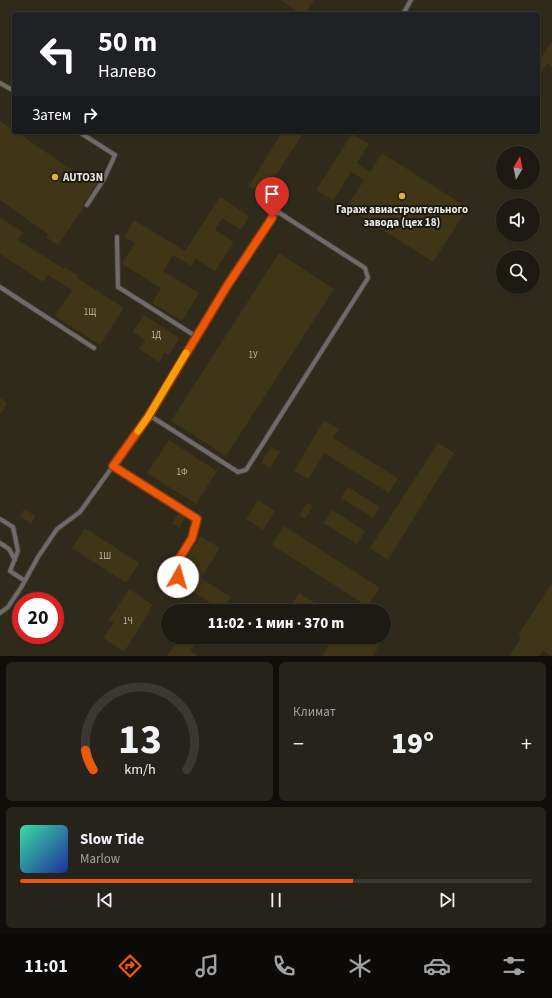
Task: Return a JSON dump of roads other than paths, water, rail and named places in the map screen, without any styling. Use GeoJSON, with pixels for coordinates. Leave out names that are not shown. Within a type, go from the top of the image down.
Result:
{"type":"FeatureCollection","features":[{"type":"Feature","properties":{"kind":"lane"},"geometry":{"type":"LineString","coordinates":[[404,12],[412,0]]}},
{"type":"Feature","properties":{"kind":"lane"},"geometry":{"type":"LineString","coordinates":[[0,83],[12,90]]}},
{"type":"Feature","properties":{"kind":"lane"},"geometry":{"type":"LineString","coordinates":[[82,134],[115,155],[104,179],[87,205]]}},
{"type":"Feature","properties":{"kind":"lane"},"geometry":{"type":"LineString","coordinates":[[0,613],[8,607],[57,529],[80,512],[148,417],[227,286],[272,218],[278,212],[365,268],[368,278],[246,470],[238,472],[152,417],[148,417]]}},
{"type":"Feature","properties":{"kind":"lane"},"geometry":{"type":"LineString","coordinates":[[117,237],[118,287],[197,337]]}},
{"type":"Feature","properties":{"kind":"lane"},"geometry":{"type":"LineString","coordinates":[[0,287],[94,348]]}},
{"type":"Feature","properties":{"kind":"lane"},"geometry":{"type":"LineString","coordinates":[[113,466],[197,519],[192,538],[176,564],[178,577],[171,591]]}},
{"type":"Feature","properties":{"kind":"lane"},"geometry":{"type":"LineString","coordinates":[[0,519],[13,527],[18,551],[10,571],[25,581]]}},
{"type":"Feature","properties":{"kind":"lane"},"geometry":{"type":"LineString","coordinates":[[0,544],[9,549],[15,560]]}},
{"type":"Feature","properties":{"kind":"place","name":"AUTO3N"},"geometry":{"type":"Point","coordinates":[55,177]}},
{"type":"Feature","properties":{"kind":"place","name":"Гараж авиастроительного завода (цех 18)"},"geometry":{"type":"Point","coordinates":[402,196]}}]}
